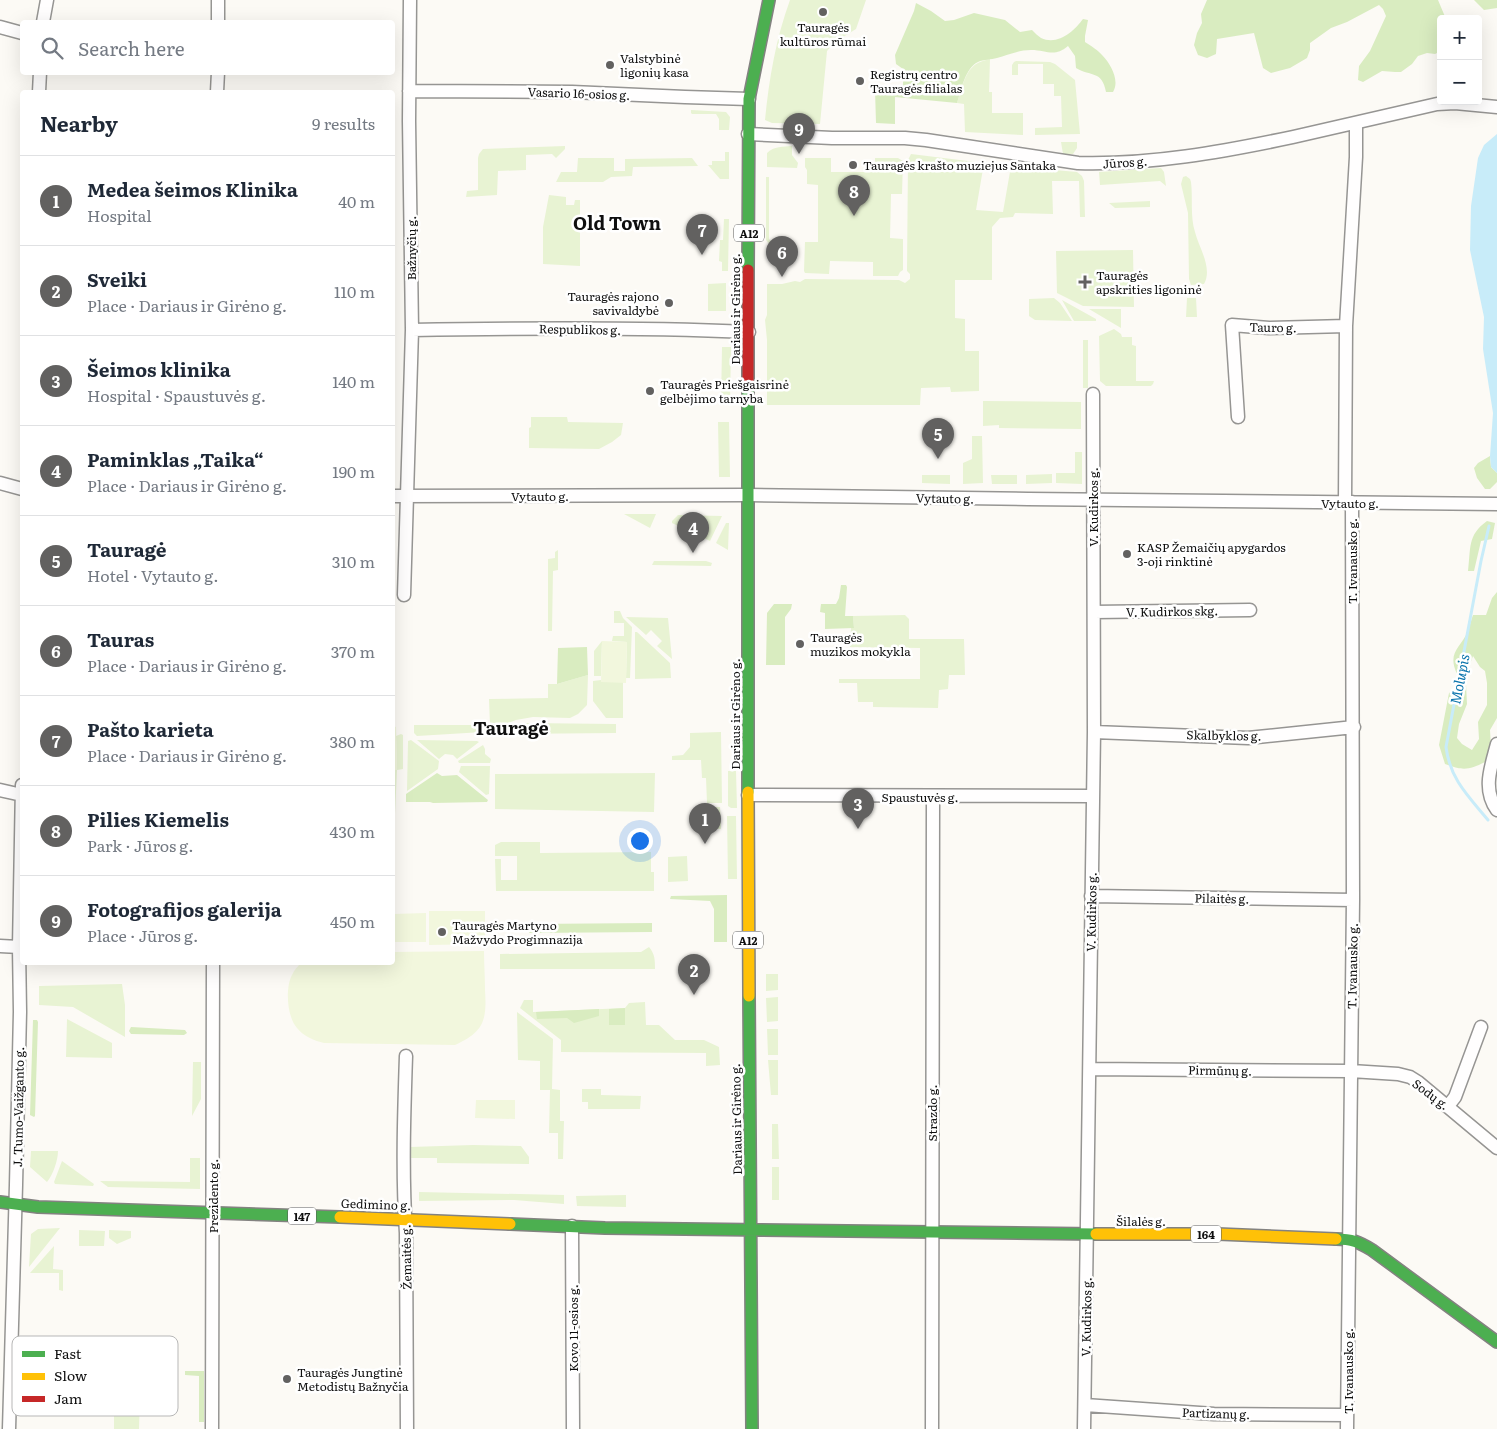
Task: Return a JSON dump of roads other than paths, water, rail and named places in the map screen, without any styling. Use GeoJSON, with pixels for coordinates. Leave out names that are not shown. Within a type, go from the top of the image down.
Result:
{"type":"FeatureCollection","features":[{"type":"Feature","properties":{"kind":"main road","name":"Dariaus ir Girėno g."},"geometry":{"type":"LineString","coordinates":[[752,1429],[748,796],[748,134],[750,99],[769,0]]}},
{"type":"Feature","properties":{"kind":"main road","name":"Gedimino g."},"geometry":{"type":"LineString","coordinates":[[0,1202],[16,1205],[572,1226],[751,1229]]}},
{"type":"Feature","properties":{"kind":"main road","name":"Šilalės g."},"geometry":{"type":"LineString","coordinates":[[751,1229],[1218,1234],[1348,1239],[1372,1250],[1497,1342]]}},
{"type":"Feature","properties":{"kind":"street"},"geometry":{"type":"LineString","coordinates":[[43,20],[47,0]]}},
{"type":"Feature","properties":{"kind":"street"},"geometry":{"type":"LineString","coordinates":[[218,0],[218,20]]}},
{"type":"Feature","properties":{"kind":"street","name":"Bažnyčių g."},"geometry":{"type":"LineString","coordinates":[[404,595],[412,330],[410,0]]}},
{"type":"Feature","properties":{"kind":"street"},"geometry":{"type":"LineString","coordinates":[[0,27],[20,32]]}},
{"type":"Feature","properties":{"kind":"street"},"geometry":{"type":"LineString","coordinates":[[39,90],[40,75]]}},
{"type":"Feature","properties":{"kind":"street"},"geometry":{"type":"LineString","coordinates":[[217,90],[218,75]]}},
{"type":"Feature","properties":{"kind":"street","name":"Vasario 16-osios g."},"geometry":{"type":"LineString","coordinates":[[410,91],[572,92],[750,99]]}},
{"type":"Feature","properties":{"kind":"street","name":"Jūros g."},"geometry":{"type":"LineString","coordinates":[[748,134],[926,140],[1078,163],[1097,164],[1224,151],[1437,104],[1456,102],[1497,107]]}},
{"type":"Feature","properties":{"kind":"street","name":"T. Ivanausko g."},"geometry":{"type":"LineString","coordinates":[[1347,1429],[1354,727],[1348,502],[1346,326],[1356,157],[1356,123]]}},
{"type":"Feature","properties":{"kind":"street","name":"Tauro g."},"geometry":{"type":"LineString","coordinates":[[1238,418],[1232,326],[1269,328],[1346,326]]}},
{"type":"Feature","properties":{"kind":"street","name":"Respublikos g."},"geometry":{"type":"LineString","coordinates":[[412,330],[544,328],[749,332]]}},
{"type":"Feature","properties":{"kind":"street","name":"V. Kudirkos g."},"geometry":{"type":"LineString","coordinates":[[1084,1429],[1094,732],[1093,394]]}},
{"type":"Feature","properties":{"kind":"street"},"geometry":{"type":"LineString","coordinates":[[0,483],[20,488]]}},
{"type":"Feature","properties":{"kind":"street","name":"Vytauto g."},"geometry":{"type":"LineString","coordinates":[[395,496],[674,496],[748,494],[1028,500],[1094,499],[1497,504]]}},
{"type":"Feature","properties":{"kind":"street","name":"V. Kudirkos skg."},"geometry":{"type":"LineString","coordinates":[[1094,612],[1250,610]]}},
{"type":"Feature","properties":{"kind":"street","name":"Skalbyklos g."},"geometry":{"type":"LineString","coordinates":[[1094,732],[1248,738],[1354,727]]}},
{"type":"Feature","properties":{"kind":"street"},"geometry":{"type":"LineString","coordinates":[[1497,745],[1488,782],[1489,794],[1497,810]]}},
{"type":"Feature","properties":{"kind":"street"},"geometry":{"type":"LineString","coordinates":[[0,790],[20,795]]}},
{"type":"Feature","properties":{"kind":"street","name":"Spaustuvės g."},"geometry":{"type":"LineString","coordinates":[[748,796],[1093,796]]}},
{"type":"Feature","properties":{"kind":"street","name":"Strazdo g."},"geometry":{"type":"LineString","coordinates":[[932,1429],[933,797]]}},
{"type":"Feature","properties":{"kind":"street","name":"J. Tumo-Vaižganto g."},"geometry":{"type":"LineString","coordinates":[[9,1429],[20,1012],[20,896]]}},
{"type":"Feature","properties":{"kind":"street","name":"Pilaitės g."},"geometry":{"type":"LineString","coordinates":[[1091,896],[1353,900]]}},
{"type":"Feature","properties":{"kind":"street"},"geometry":{"type":"LineString","coordinates":[[0,946],[19,947]]}},
{"type":"Feature","properties":{"kind":"street","name":"Prezidento g."},"geometry":{"type":"LineString","coordinates":[[212,1429],[213,965]]}},
{"type":"Feature","properties":{"kind":"street"},"geometry":{"type":"LineString","coordinates":[[1448,1106],[1455,1097],[1481,1027]]}},
{"type":"Feature","properties":{"kind":"street","name":"Žemaitės g."},"geometry":{"type":"LineString","coordinates":[[406,1056],[404,1139],[407,1429]]}},
{"type":"Feature","properties":{"kind":"street","name":"Pirmūnų g."},"geometry":{"type":"LineString","coordinates":[[1090,1069],[1351,1071]]}},
{"type":"Feature","properties":{"kind":"street","name":"Sodų g."},"geometry":{"type":"LineString","coordinates":[[1351,1071],[1398,1074],[1418,1082],[1497,1148]]}},
{"type":"Feature","properties":{"kind":"street","name":"Kovo 11-osios g."},"geometry":{"type":"LineString","coordinates":[[572,1226],[573,1429]]}},
{"type":"Feature","properties":{"kind":"street","name":"Partizanų g."},"geometry":{"type":"LineString","coordinates":[[1085,1405],[1214,1414],[1347,1415]]}},
{"type":"Feature","properties":{"kind":"water"},"geometry":{"type":"Polygon","coordinates":[[[1497,134],[1497,473],[1491,467],[1490,456],[1493,413],[1483,349],[1484,317],[1470,250],[1471,206],[1478,158],[1484,145],[1497,134]]]}},
{"type":"Feature","properties":{"kind":"waterway","name":"Molupis"},"geometry":{"type":"LineString","coordinates":[[1488,820],[1467,795],[1456,778],[1451,769],[1446,747],[1489,526]]}},
{"type":"Feature","properties":{"kind":"place","name":"Tauragės kultūros rūmai"},"geometry":{"type":"Point","coordinates":[823,12]}},
{"type":"Feature","properties":{"kind":"place","name":"Valstybinė ligonių kasa"},"geometry":{"type":"Point","coordinates":[610,65]}},
{"type":"Feature","properties":{"kind":"place","name":"Registrų centro Tauragės filialas"},"geometry":{"type":"Point","coordinates":[860,81]}},
{"type":"Feature","properties":{"kind":"place","name":"Fotografijos galerija"},"geometry":{"type":"Point","coordinates":[799,154]}},
{"type":"Feature","properties":{"kind":"place","name":"Tauragės krašto muziejus Santaka"},"geometry":{"type":"Point","coordinates":[853,165]}},
{"type":"Feature","properties":{"kind":"place","name":"Pilies Kiemelis"},"geometry":{"type":"Point","coordinates":[854,216]}},
{"type":"Feature","properties":{"kind":"place","name":"Pašto karieta"},"geometry":{"type":"Point","coordinates":[702,255]}},
{"type":"Feature","properties":{"kind":"place","name":"Tauras"},"geometry":{"type":"Point","coordinates":[782,277]}},
{"type":"Feature","properties":{"kind":"place","name":"Tauragės apskrities ligoninė"},"geometry":{"type":"Point","coordinates":[1085,282]}},
{"type":"Feature","properties":{"kind":"place","name":"Tauragės rajono savivaldybė"},"geometry":{"type":"Point","coordinates":[669,303]}},
{"type":"Feature","properties":{"kind":"place","name":"Tauragės Priešgaisrinė gelbėjimo tarnyba"},"geometry":{"type":"Point","coordinates":[650,391]}},
{"type":"Feature","properties":{"kind":"place","name":"Tauragė"},"geometry":{"type":"Point","coordinates":[938,459]}},
{"type":"Feature","properties":{"kind":"place","name":"Paminklas „Taika“"},"geometry":{"type":"Point","coordinates":[693,553]}},
{"type":"Feature","properties":{"kind":"place","name":"KASP Žemaičių apygardos 3-oji rinktinė"},"geometry":{"type":"Point","coordinates":[1127,554]}},
{"type":"Feature","properties":{"kind":"place","name":"Tauragės muzikos mokykla"},"geometry":{"type":"Point","coordinates":[800,644]}},
{"type":"Feature","properties":{"kind":"place","name":"Šeimos klinika"},"geometry":{"type":"Point","coordinates":[858,829]}},
{"type":"Feature","properties":{"kind":"place","name":"Medea šeimos Klinika"},"geometry":{"type":"Point","coordinates":[705,844]}},
{"type":"Feature","properties":{"kind":"place","name":"Tauragės Martyno Mažvydo Progimnazija"},"geometry":{"type":"Point","coordinates":[442,932]}},
{"type":"Feature","properties":{"kind":"place","name":"Sveiki"},"geometry":{"type":"Point","coordinates":[694,995]}},
{"type":"Feature","properties":{"kind":"place","name":"Tauragės Jungtinė Metodistų Bažnyčia"},"geometry":{"type":"Point","coordinates":[287,1379]}},
{"type":"Feature","properties":{"kind":"district","name":"Old Town"},"geometry":{"type":"Point","coordinates":[617,222]}},
{"type":"Feature","properties":{"kind":"district","name":"Tauragė"},"geometry":{"type":"Point","coordinates":[511,727]}}]}
